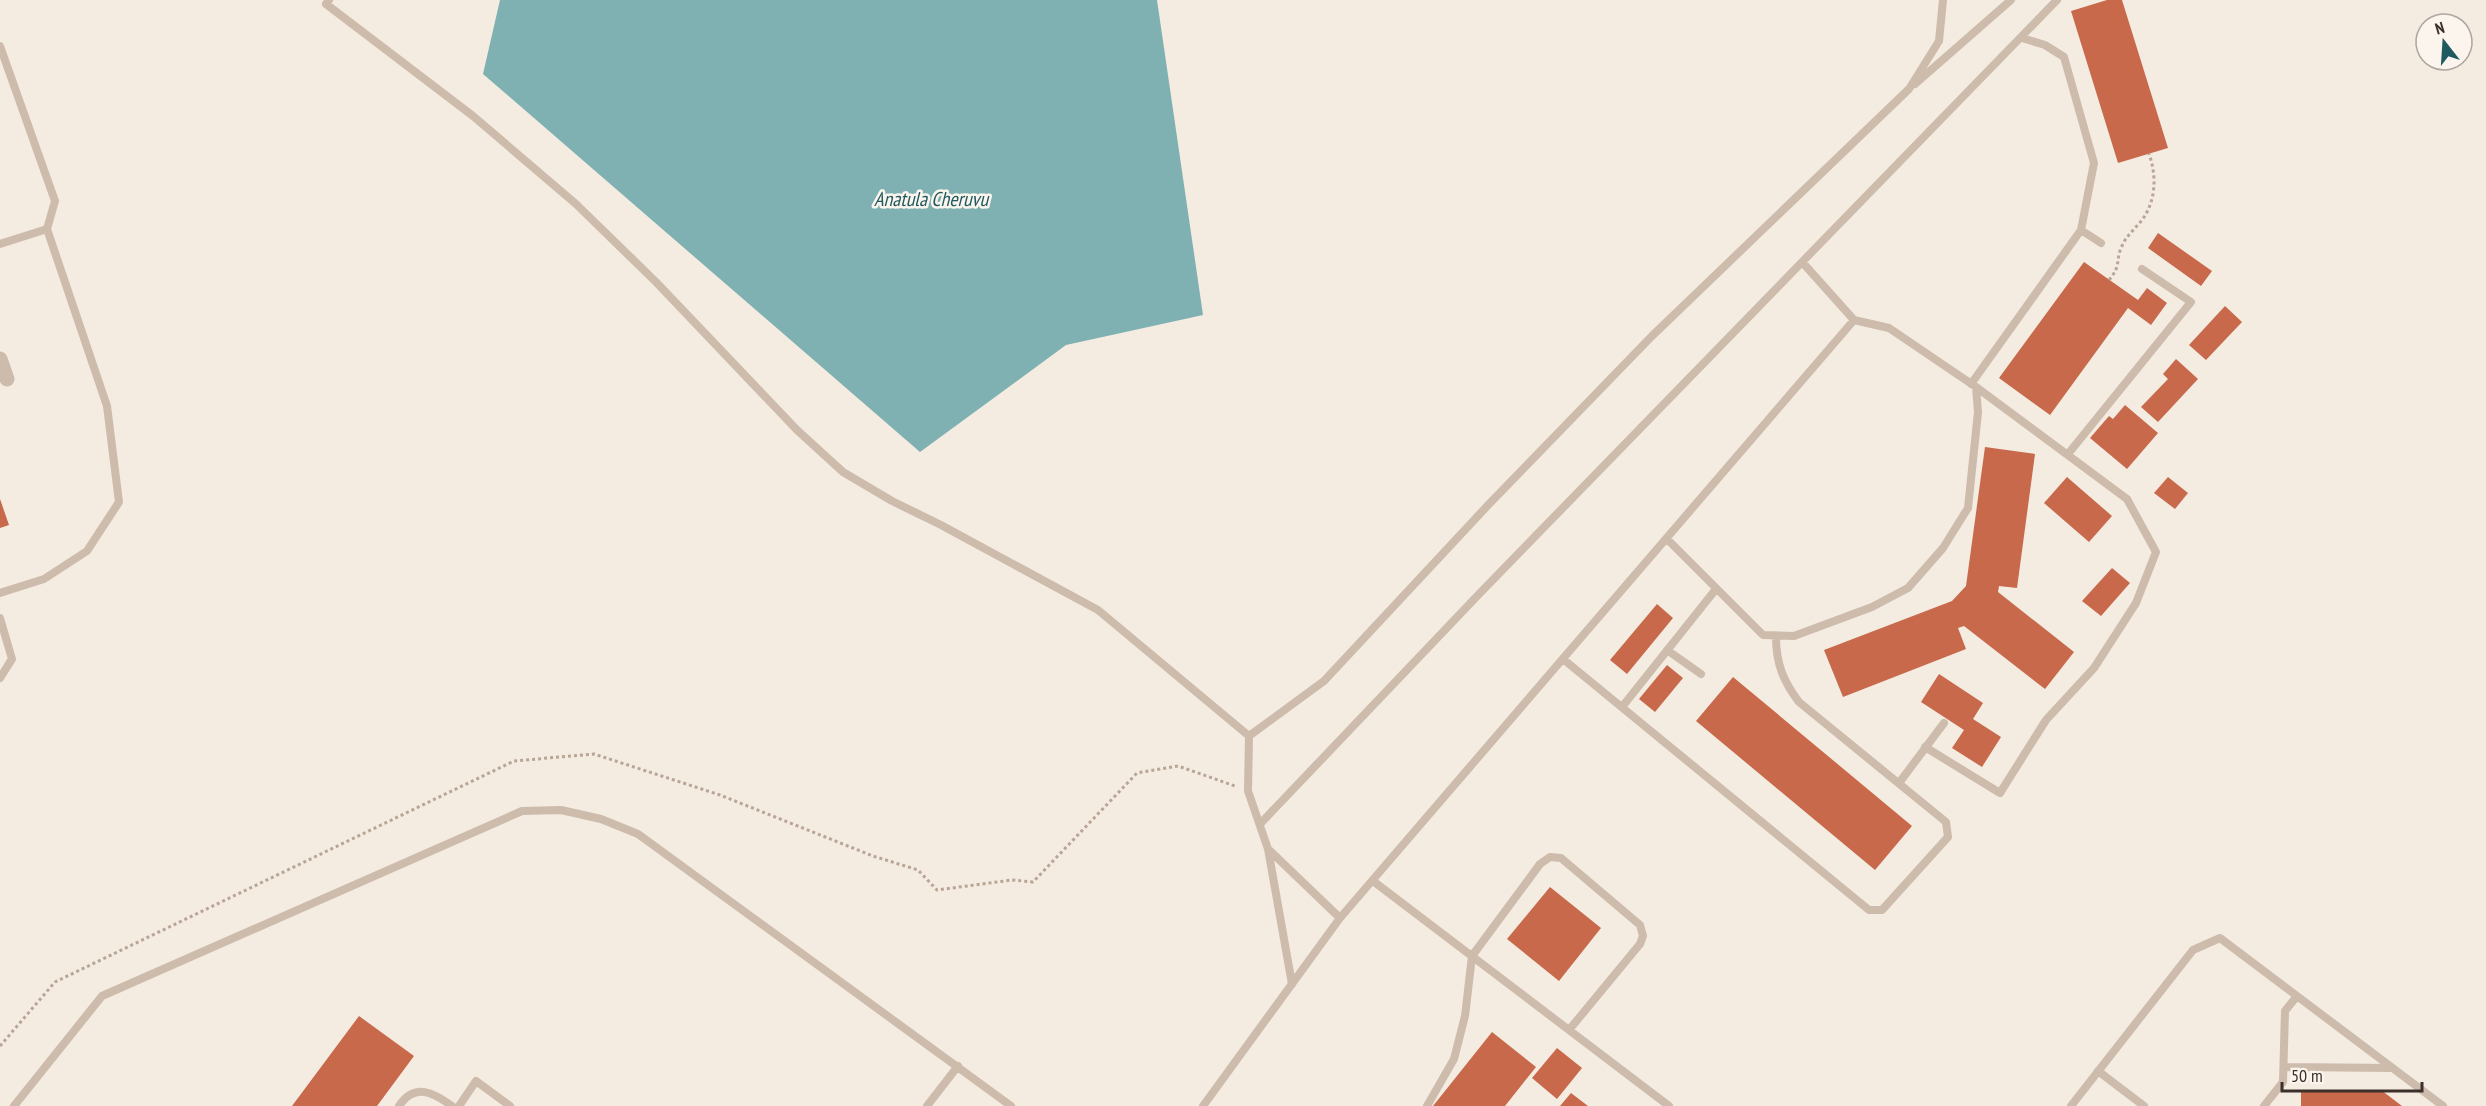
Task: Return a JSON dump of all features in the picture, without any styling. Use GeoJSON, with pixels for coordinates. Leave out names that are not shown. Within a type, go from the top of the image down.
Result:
{"type":"FeatureCollection","features":[{"type":"Feature","properties":{"kind":"street"},"geometry":{"type":"LineString","coordinates":[[0,359],[7,379]]}},
{"type":"Feature","properties":{"kind":"lane"},"geometry":{"type":"LineString","coordinates":[[1908,89],[1939,41],[1944,0]]}},
{"type":"Feature","properties":{"kind":"lane"},"geometry":{"type":"LineString","coordinates":[[1250,736],[1324,681],[1490,502],[1652,336],[1908,89],[2011,0]]}},
{"type":"Feature","properties":{"kind":"lane"},"geometry":{"type":"LineString","coordinates":[[1260,824],[1481,592],[2057,0]]}},
{"type":"Feature","properties":{"kind":"lane"},"geometry":{"type":"LineString","coordinates":[[326,1],[473,116],[576,204],[656,282],[797,430],[843,472],[892,501],[1098,610],[1250,736]]}},
{"type":"Feature","properties":{"kind":"lane"},"geometry":{"type":"LineString","coordinates":[[1667,539],[1762,635],[1776,637],[1794,636],[1872,607],[1908,588],[1943,548],[1968,508],[1978,412],[1974,386],[2081,230],[2094,164],[2064,57],[2045,45],[2022,38]]}},
{"type":"Feature","properties":{"kind":"lane"},"geometry":{"type":"LineString","coordinates":[[0,46],[55,201],[48,229],[107,406],[119,502],[87,551],[44,579],[0,593]]}},
{"type":"Feature","properties":{"kind":"lane"},"geometry":{"type":"LineString","coordinates":[[0,244],[48,229]]}},
{"type":"Feature","properties":{"kind":"lane"},"geometry":{"type":"LineString","coordinates":[[2081,230],[2101,243]]}},
{"type":"Feature","properties":{"kind":"lane"},"geometry":{"type":"LineString","coordinates":[[1803,263],[1854,320],[1888,328],[1974,386],[2127,499],[2156,552],[2136,603],[2094,668],[2046,720],[2000,793],[1925,747]]}},
{"type":"Feature","properties":{"kind":"lane"},"geometry":{"type":"LineString","coordinates":[[2067,454],[2191,302],[2142,269]]}},
{"type":"Feature","properties":{"kind":"lane"},"geometry":{"type":"LineString","coordinates":[[1207,1105],[1341,918],[1854,320]]}},
{"type":"Feature","properties":{"kind":"lane"},"geometry":{"type":"LineString","coordinates":[[1622,707],[1716,589]]}},
{"type":"Feature","properties":{"kind":"lane"},"geometry":{"type":"LineString","coordinates":[[0,618],[12,659],[0,678]]}},
{"type":"Feature","properties":{"kind":"lane"},"geometry":{"type":"LineString","coordinates":[[1563,659],[1869,910],[1882,910],[1948,837],[1946,822],[1799,702],[1785,683],[1779,666],[1776,637]]}},
{"type":"Feature","properties":{"kind":"lane"},"geometry":{"type":"LineString","coordinates":[[1667,650],[1701,674]]}},
{"type":"Feature","properties":{"kind":"lane"},"geometry":{"type":"LineString","coordinates":[[1899,783],[1944,723]]}},
{"type":"Feature","properties":{"kind":"lane"},"geometry":{"type":"LineString","coordinates":[[1250,736],[1248,791],[1268,849],[1292,984]]}},
{"type":"Feature","properties":{"kind":"lane"},"geometry":{"type":"LineString","coordinates":[[14,1106],[102,996],[522,811],[561,810],[601,819],[638,834],[1011,1106]]}},
{"type":"Feature","properties":{"kind":"lane"},"geometry":{"type":"LineString","coordinates":[[1268,849],[1341,918]]}},
{"type":"Feature","properties":{"kind":"lane"},"geometry":{"type":"LineString","coordinates":[[1427,1106],[1454,1059],[1465,1016],[1472,956],[1540,864],[1550,857],[1562,858],[1640,925],[1643,936],[1640,944],[1569,1030]]}},
{"type":"Feature","properties":{"kind":"lane"},"geometry":{"type":"LineString","coordinates":[[1373,881],[1669,1106]]}},
{"type":"Feature","properties":{"kind":"lane"},"geometry":{"type":"LineString","coordinates":[[2071,1106],[2193,950],[2220,938],[2443,1106]]}},
{"type":"Feature","properties":{"kind":"lane"},"geometry":{"type":"LineString","coordinates":[[2264,1106],[2283,1082],[2285,1011],[2297,996]]}},
{"type":"Feature","properties":{"kind":"lane"},"geometry":{"type":"LineString","coordinates":[[927,1106],[958,1066]]}},
{"type":"Feature","properties":{"kind":"lane"},"geometry":{"type":"LineString","coordinates":[[2284,1067],[2392,1068]]}},
{"type":"Feature","properties":{"kind":"lane"},"geometry":{"type":"LineString","coordinates":[[2098,1071],[2144,1106]]}},
{"type":"Feature","properties":{"kind":"lane"},"geometry":{"type":"LineString","coordinates":[[459,1106],[476,1082],[510,1106]]}},
{"type":"Feature","properties":{"kind":"lane"},"geometry":{"type":"LineString","coordinates":[[399,1106],[403,1100],[419,1092],[430,1092],[452,1106]]}},
{"type":"Feature","properties":{"kind":"path"},"geometry":{"type":"LineString","coordinates":[[2109,280],[2118,270],[2121,247],[2143,219],[2150,205],[2154,167],[2149,154]]}},
{"type":"Feature","properties":{"kind":"path"},"geometry":{"type":"LineString","coordinates":[[0,1046],[55,982],[514,761],[594,754],[720,795],[873,856],[918,870],[937,890],[1012,880],[1033,882],[1137,773],[1178,766],[1248,791]]}},
{"type":"Feature","properties":{"kind":"water","name":"Anatula Cheruvu"},"geometry":{"type":"Polygon","coordinates":[[[500,0],[1157,0],[1203,315],[1066,345],[920,452],[483,74],[500,0]]]}},
{"type":"Feature","properties":{"kind":"building"},"geometry":{"type":"Polygon","coordinates":[[[2107,0],[2122,0],[2168,148],[2118,163],[2071,11],[2107,0]]]}},
{"type":"Feature","properties":{"kind":"building"},"geometry":{"type":"Polygon","coordinates":[[[2158,233],[2212,271],[2201,286],[2148,248],[2158,233]]]}},
{"type":"Feature","properties":{"kind":"building"},"geometry":{"type":"Polygon","coordinates":[[[2084,262],[2138,300],[2147,288],[2167,303],[2151,325],[2128,308],[2050,415],[1999,378],[2084,262]]]}},
{"type":"Feature","properties":{"kind":"building"},"geometry":{"type":"Polygon","coordinates":[[[2225,306],[2242,322],[2206,360],[2189,345],[2225,306]]]}},
{"type":"Feature","properties":{"kind":"building"},"geometry":{"type":"Polygon","coordinates":[[[2176,359],[2198,379],[2158,422],[2141,407],[2168,379],[2163,374],[2176,359]]]}},
{"type":"Feature","properties":{"kind":"building"},"geometry":{"type":"Polygon","coordinates":[[[2125,405],[2158,433],[2127,469],[2090,438],[2109,416],[2113,419],[2125,405]]]}},
{"type":"Feature","properties":{"kind":"building"},"geometry":{"type":"Polygon","coordinates":[[[1985,447],[2035,454],[2017,588],[1999,586],[1998,592],[2074,652],[2045,689],[1964,626],[1958,628],[1966,649],[1843,697],[1824,650],[1952,601],[1966,586],[1985,447]]]}},
{"type":"Feature","properties":{"kind":"building"},"geometry":{"type":"Polygon","coordinates":[[[2067,477],[2112,516],[2089,542],[2044,503],[2067,477]]]}},
{"type":"Feature","properties":{"kind":"building"},"geometry":{"type":"Polygon","coordinates":[[[2168,477],[2188,493],[2175,509],[2154,493],[2168,477]]]}},
{"type":"Feature","properties":{"kind":"building"},"geometry":{"type":"Polygon","coordinates":[[[0,499],[9,525],[0,528],[0,499]]]}},
{"type":"Feature","properties":{"kind":"building"},"geometry":{"type":"Polygon","coordinates":[[[2112,568],[2130,583],[2101,616],[2082,601],[2112,568]]]}},
{"type":"Feature","properties":{"kind":"building"},"geometry":{"type":"Polygon","coordinates":[[[1657,604],[1673,618],[1627,674],[1610,660],[1657,604]]]}},
{"type":"Feature","properties":{"kind":"building"},"geometry":{"type":"Polygon","coordinates":[[[1667,665],[1683,678],[1655,712],[1639,699],[1667,665]]]}},
{"type":"Feature","properties":{"kind":"building"},"geometry":{"type":"Polygon","coordinates":[[[1939,674],[1983,703],[1973,719],[2001,737],[1982,767],[1952,748],[1964,730],[1921,702],[1939,674]]]}},
{"type":"Feature","properties":{"kind":"building"},"geometry":{"type":"Polygon","coordinates":[[[1733,677],[1912,826],[1875,870],[1696,721],[1733,677]]]}},
{"type":"Feature","properties":{"kind":"building"},"geometry":{"type":"Polygon","coordinates":[[[1550,887],[1601,928],[1559,981],[1507,939],[1550,887]]]}},
{"type":"Feature","properties":{"kind":"building"},"geometry":{"type":"Polygon","coordinates":[[[359,1016],[414,1056],[377,1106],[292,1106],[359,1016]]]}},
{"type":"Feature","properties":{"kind":"building"},"geometry":{"type":"Polygon","coordinates":[[[1492,1032],[1536,1067],[1505,1106],[1433,1106],[1492,1032]]]}},
{"type":"Feature","properties":{"kind":"building"},"geometry":{"type":"Polygon","coordinates":[[[1557,1048],[1582,1068],[1557,1099],[1532,1078],[1557,1048]]]}},
{"type":"Feature","properties":{"kind":"building"},"geometry":{"type":"Polygon","coordinates":[[[2381,1090],[2402,1106],[2301,1106],[2301,1091],[2381,1090]]]}},
{"type":"Feature","properties":{"kind":"building"},"geometry":{"type":"Polygon","coordinates":[[[1571,1093],[1588,1106],[1560,1106],[1571,1093]]]}}]}
